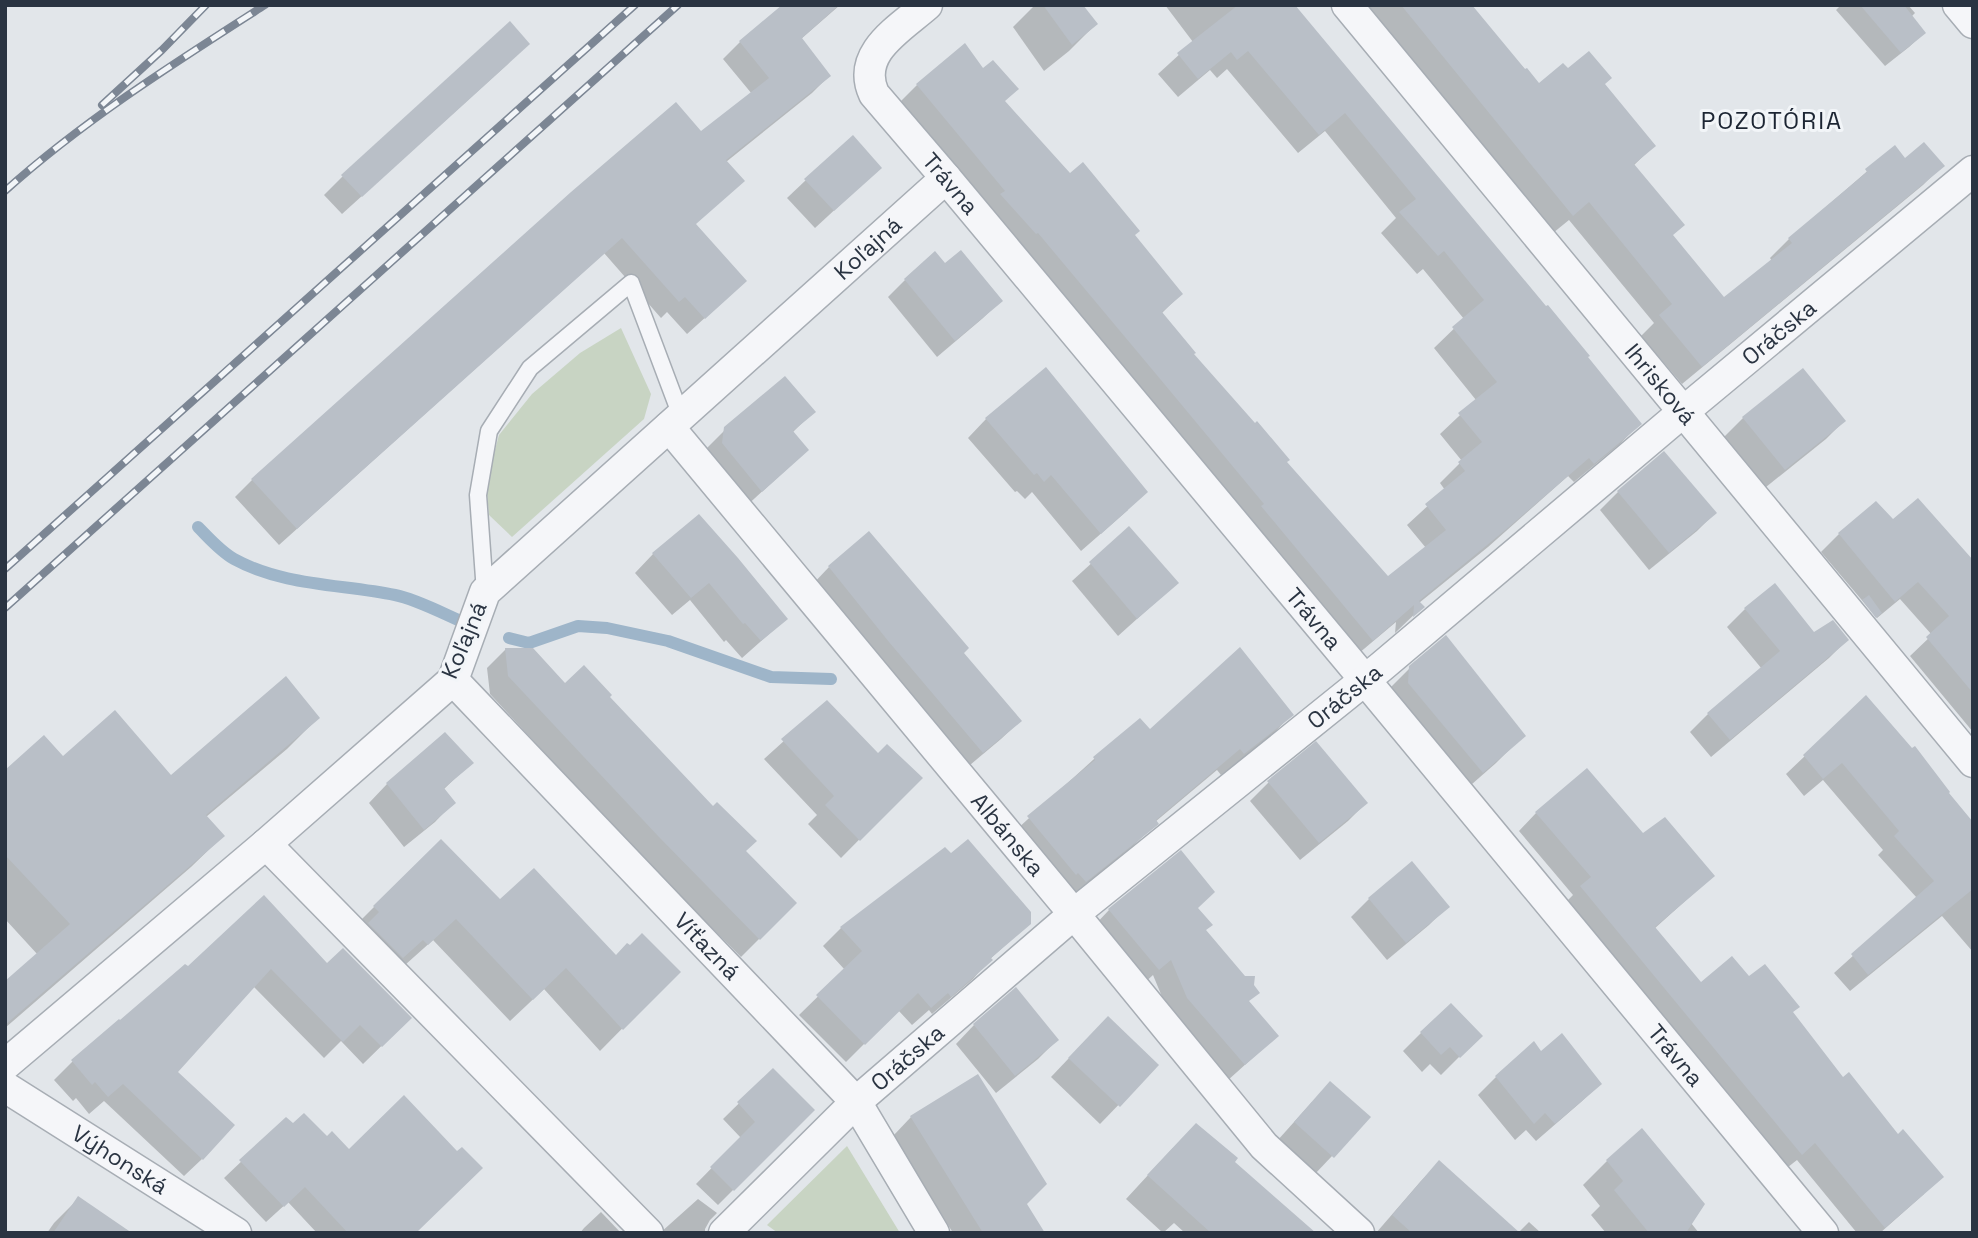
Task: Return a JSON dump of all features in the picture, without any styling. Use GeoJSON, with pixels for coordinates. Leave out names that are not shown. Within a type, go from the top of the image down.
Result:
{"type":"FeatureCollection","features":[{"type":"Feature","properties":{"kind":"street","name":"Trávna"},"geometry":{"type":"LineString","coordinates":[[928,5],[878,47],[870,67],[869,80],[874,94],[1365,680],[1823,1233]]}},
{"type":"Feature","properties":{"kind":"street","name":"Ihrisková"},"geometry":{"type":"LineString","coordinates":[[1347,5],[1973,762]]}},
{"type":"Feature","properties":{"kind":"street"},"geometry":{"type":"LineString","coordinates":[[1958,5],[1973,23]]}},
{"type":"Feature","properties":{"kind":"street","name":"Oráčska"},"geometry":{"type":"LineString","coordinates":[[724,1233],[856,1102],[1074,914],[1365,680],[1973,171]]}},
{"type":"Feature","properties":{"kind":"street","name":"Koľajná"},"geometry":{"type":"LineString","coordinates":[[5,1065],[266,844],[453,680],[485,592],[946,178]]}},
{"type":"Feature","properties":{"kind":"street","name":"Albánska"},"geometry":{"type":"LineString","coordinates":[[675,422],[1264,1146],[1359,1233]]}},
{"type":"Feature","properties":{"kind":"street","name":"Víťazná"},"geometry":{"type":"LineString","coordinates":[[453,680],[856,1102],[934,1233]]}},
{"type":"Feature","properties":{"kind":"street"},"geometry":{"type":"LineString","coordinates":[[266,844],[648,1233]]}},
{"type":"Feature","properties":{"kind":"street","name":"Výhonská"},"geometry":{"type":"LineString","coordinates":[[5,1087],[236,1233]]}},
{"type":"Feature","properties":{"kind":"lane"},"geometry":{"type":"LineString","coordinates":[[485,592],[478,495],[489,431],[530,368],[631,283],[675,422]]}},
{"type":"Feature","properties":{"kind":"green space"},"geometry":{"type":"Polygon","coordinates":[[[621,328],[651,394],[644,419],[512,537],[489,515],[486,483],[499,435],[532,394],[580,353],[621,328]]]}},
{"type":"Feature","properties":{"kind":"green space"},"geometry":{"type":"Polygon","coordinates":[[[847,1146],[900,1233],[778,1233],[767,1225],[847,1146]]]}},
{"type":"Feature","properties":{"kind":"building"},"geometry":{"type":"Polygon","coordinates":[[[782,5],[839,5],[802,38],[831,76],[726,160],[745,181],[696,224],[747,281],[705,319],[685,297],[679,302],[622,238],[297,529],[251,479],[571,192],[676,102],[701,131],[769,78],[739,41],[782,5]]]}},
{"type":"Feature","properties":{"kind":"building"},"geometry":{"type":"Polygon","coordinates":[[[1043,5],[1083,5],[1098,24],[1072,45],[1043,5]]]}},
{"type":"Feature","properties":{"kind":"building"},"geometry":{"type":"Polygon","coordinates":[[[1238,5],[1295,5],[1546,306],[1548,305],[1642,424],[1594,464],[1589,458],[1419,601],[1425,607],[1413,617],[1414,605],[1373,641],[1161,380],[1038,233],[1036,234],[1000,194],[1005,191],[916,84],[965,43],[983,68],[993,60],[1019,89],[1005,101],[1070,173],[1083,162],[1140,231],[1135,235],[1183,294],[1162,312],[1196,353],[1194,354],[1255,423],[1257,421],[1290,460],[1287,462],[1388,576],[1446,530],[1425,504],[1465,471],[1458,462],[1482,442],[1458,413],[1497,382],[1452,327],[1484,300],[1444,251],[1438,256],[1399,212],[1416,199],[1345,113],[1319,135],[1248,51],[1237,60],[1231,52],[1198,79],[1177,53],[1238,5]]]}},
{"type":"Feature","properties":{"kind":"building"},"geometry":{"type":"Polygon","coordinates":[[[1401,5],[1472,5],[1539,83],[1563,63],[1568,68],[1589,51],[1612,78],[1605,84],[1656,146],[1634,164],[1685,225],[1673,235],[1724,297],[1792,243],[1788,238],[1895,145],[1905,158],[1924,142],[1945,166],[1702,367],[1659,315],[1672,304],[1589,202],[1573,216],[1401,5]]]}},
{"type":"Feature","properties":{"kind":"building"},"geometry":{"type":"Polygon","coordinates":[[[1860,5],[1904,5],[1926,33],[1901,53],[1860,5]]]}},
{"type":"Feature","properties":{"kind":"building"},"geometry":{"type":"Polygon","coordinates":[[[510,21],[530,44],[362,197],[341,175],[510,21]]]}},
{"type":"Feature","properties":{"kind":"building"},"geometry":{"type":"Polygon","coordinates":[[[853,135],[882,168],[834,211],[804,179],[853,135]]]}},
{"type":"Feature","properties":{"kind":"building"},"geometry":{"type":"Polygon","coordinates":[[[961,250],[1003,301],[955,341],[904,279],[935,251],[945,263],[961,250]]]}},
{"type":"Feature","properties":{"kind":"building"},"geometry":{"type":"Polygon","coordinates":[[[1046,367],[1148,492],[1101,534],[1051,475],[1044,482],[1037,473],[1034,475],[985,418],[1046,367]]]}},
{"type":"Feature","properties":{"kind":"building"},"geometry":{"type":"Polygon","coordinates":[[[1803,368],[1846,421],[1785,470],[1742,417],[1803,368]]]}},
{"type":"Feature","properties":{"kind":"building"},"geometry":{"type":"Polygon","coordinates":[[[785,376],[816,412],[793,431],[809,450],[762,492],[722,443],[724,427],[785,376]]]}},
{"type":"Feature","properties":{"kind":"building"},"geometry":{"type":"Polygon","coordinates":[[[1664,451],[1717,513],[1669,553],[1617,491],[1664,451]]]}},
{"type":"Feature","properties":{"kind":"building"},"geometry":{"type":"Polygon","coordinates":[[[1918,498],[1973,560],[1973,693],[1926,637],[1949,616],[1918,582],[1895,602],[1838,533],[1876,501],[1893,519],[1918,498]]]}},
{"type":"Feature","properties":{"kind":"building"},"geometry":{"type":"Polygon","coordinates":[[[699,514],[788,619],[761,641],[709,583],[691,598],[652,553],[699,514]]]}},
{"type":"Feature","properties":{"kind":"building"},"geometry":{"type":"Polygon","coordinates":[[[1129,526],[1179,583],[1137,619],[1089,562],[1129,526]]]}},
{"type":"Feature","properties":{"kind":"building"},"geometry":{"type":"Polygon","coordinates":[[[869,531],[969,648],[964,653],[1022,721],[983,753],[828,566],[869,531]]]}},
{"type":"Feature","properties":{"kind":"building"},"geometry":{"type":"Polygon","coordinates":[[[1775,583],[1814,632],[1833,620],[1849,640],[1730,740],[1707,713],[1780,651],[1744,608],[1775,583]]]}},
{"type":"Feature","properties":{"kind":"building"},"geometry":{"type":"Polygon","coordinates":[[[1869,595],[1882,613],[1876,618],[1862,600],[1869,595]]]}},
{"type":"Feature","properties":{"kind":"building"},"geometry":{"type":"Polygon","coordinates":[[[1446,635],[1526,736],[1483,773],[1408,683],[1409,666],[1446,635]]]}},
{"type":"Feature","properties":{"kind":"building"},"geometry":{"type":"Polygon","coordinates":[[[1240,647],[1294,715],[1244,754],[1240,749],[1156,820],[1159,824],[1086,882],[1078,873],[1076,875],[1027,816],[1095,760],[1093,757],[1140,718],[1150,729],[1240,647]]]}},
{"type":"Feature","properties":{"kind":"building"},"geometry":{"type":"Polygon","coordinates":[[[505,648],[533,648],[565,683],[584,665],[612,695],[610,697],[713,806],[717,802],[757,841],[746,851],[797,903],[760,940],[508,676],[505,648]]]}},
{"type":"Feature","properties":{"kind":"building"},"geometry":{"type":"Polygon","coordinates":[[[286,676],[320,718],[206,815],[225,836],[5,1025],[5,981],[70,924],[5,855],[5,770],[44,735],[63,756],[115,710],[171,775],[286,676]]]}},
{"type":"Feature","properties":{"kind":"building"},"geometry":{"type":"Polygon","coordinates":[[[1866,695],[1912,748],[1915,746],[1973,822],[1973,889],[1868,975],[1851,954],[1934,881],[1894,836],[1899,831],[1842,763],[1823,779],[1803,755],[1866,695]]]}},
{"type":"Feature","properties":{"kind":"building"},"geometry":{"type":"Polygon","coordinates":[[[827,700],[878,753],[887,744],[923,778],[860,841],[825,805],[834,796],[781,739],[827,700]]]}},
{"type":"Feature","properties":{"kind":"building"},"geometry":{"type":"Polygon","coordinates":[[[445,732],[474,763],[444,788],[456,803],[424,830],[386,783],[445,732]]]}},
{"type":"Feature","properties":{"kind":"building"},"geometry":{"type":"Polygon","coordinates":[[[1316,741],[1368,803],[1319,843],[1267,781],[1316,741]]]}},
{"type":"Feature","properties":{"kind":"building"},"geometry":{"type":"Polygon","coordinates":[[[1587,768],[1643,833],[1665,817],[1715,876],[1655,927],[1701,982],[1732,956],[1749,976],[1765,964],[1800,1007],[1793,1012],[1843,1077],[1849,1072],[1898,1134],[1903,1129],[1944,1177],[1885,1228],[1815,1143],[1802,1155],[1580,886],[1591,877],[1535,812],[1587,768]]]}},
{"type":"Feature","properties":{"kind":"building"},"geometry":{"type":"Polygon","coordinates":[[[441,839],[500,899],[534,868],[616,955],[642,933],[681,972],[623,1030],[566,968],[533,1000],[456,919],[428,945],[423,940],[403,958],[368,923],[379,912],[373,906],[441,839]]]}},
{"type":"Feature","properties":{"kind":"building"},"geometry":{"type":"Polygon","coordinates":[[[968,839],[1031,912],[1031,924],[951,997],[948,993],[931,1008],[918,993],[865,1045],[816,995],[862,951],[840,927],[945,847],[951,853],[968,839]]]}},
{"type":"Feature","properties":{"kind":"building"},"geometry":{"type":"Polygon","coordinates":[[[1181,850],[1215,892],[1198,908],[1213,925],[1206,930],[1245,976],[1255,976],[1254,985],[1260,993],[1249,1001],[1279,1036],[1245,1065],[1187,998],[1171,960],[1159,970],[1108,909],[1181,850]]]}},
{"type":"Feature","properties":{"kind":"building"},"geometry":{"type":"Polygon","coordinates":[[[1412,861],[1450,907],[1406,943],[1368,898],[1412,861]]]}},
{"type":"Feature","properties":{"kind":"building"},"geometry":{"type":"Polygon","coordinates":[[[264,895],[327,963],[343,948],[412,1018],[382,1047],[360,1025],[343,1042],[271,969],[178,1072],[235,1125],[203,1160],[123,1084],[108,1097],[95,1082],[92,1085],[71,1060],[185,964],[188,966],[264,895]]]}},
{"type":"Feature","properties":{"kind":"building"},"geometry":{"type":"Polygon","coordinates":[[[1016,987],[1059,1040],[1015,1076],[973,1024],[1016,987]]]}},
{"type":"Feature","properties":{"kind":"building"},"geometry":{"type":"Polygon","coordinates":[[[1451,1003],[1483,1036],[1460,1058],[1450,1047],[1441,1055],[1420,1032],[1451,1003]]]}},
{"type":"Feature","properties":{"kind":"building"},"geometry":{"type":"Polygon","coordinates":[[[1108,1016],[1159,1065],[1120,1107],[1068,1058],[1108,1016]]]}},
{"type":"Feature","properties":{"kind":"building"},"geometry":{"type":"Polygon","coordinates":[[[1562,1033],[1602,1084],[1555,1124],[1545,1113],[1534,1124],[1495,1076],[1534,1041],[1541,1051],[1562,1033]]]}},
{"type":"Feature","properties":{"kind":"building"},"geometry":{"type":"Polygon","coordinates":[[[773,1068],[815,1110],[734,1191],[710,1167],[755,1122],[737,1102],[773,1068]]]}},
{"type":"Feature","properties":{"kind":"building"},"geometry":{"type":"Polygon","coordinates":[[[978,1074],[1047,1184],[1027,1204],[1045,1233],[983,1233],[910,1116],[978,1074]]]}},
{"type":"Feature","properties":{"kind":"building"},"geometry":{"type":"Polygon","coordinates":[[[1330,1081],[1371,1117],[1334,1158],[1294,1122],[1330,1081]]]}},
{"type":"Feature","properties":{"kind":"building"},"geometry":{"type":"Polygon","coordinates":[[[404,1095],[457,1151],[462,1147],[483,1168],[416,1233],[348,1233],[305,1187],[284,1207],[239,1160],[286,1117],[293,1123],[304,1113],[327,1136],[332,1131],[349,1149],[404,1095]]]}},
{"type":"Feature","properties":{"kind":"building"},"geometry":{"type":"Polygon","coordinates":[[[1196,1123],[1238,1158],[1235,1162],[1316,1233],[1211,1233],[1147,1175],[1196,1123]]]}},
{"type":"Feature","properties":{"kind":"building"},"geometry":{"type":"Polygon","coordinates":[[[1642,1128],[1705,1204],[1686,1233],[1649,1233],[1614,1190],[1623,1181],[1606,1160],[1642,1128]]]}},
{"type":"Feature","properties":{"kind":"building"},"geometry":{"type":"Polygon","coordinates":[[[1439,1160],[1520,1233],[1412,1233],[1392,1215],[1439,1160]]]}},
{"type":"Feature","properties":{"kind":"building"},"geometry":{"type":"Polygon","coordinates":[[[78,1196],[132,1233],[53,1233],[78,1196]]]}},
{"type":"Feature","properties":{"kind":"waterway"},"geometry":{"type":"LineString","coordinates":[[198,527],[224,552],[253,568],[292,579],[403,597],[465,623]]}},
{"type":"Feature","properties":{"kind":"waterway"},"geometry":{"type":"LineString","coordinates":[[509,638],[529,643],[578,626],[607,628],[668,641],[771,677],[831,679]]}},
{"type":"Feature","properties":{"kind":"railway"},"geometry":{"type":"LineString","coordinates":[[102,105],[206,5]]}},
{"type":"Feature","properties":{"kind":"railway"},"geometry":{"type":"LineString","coordinates":[[5,191],[99,116],[164,70],[265,5]]}},
{"type":"Feature","properties":{"kind":"railway"},"geometry":{"type":"LineString","coordinates":[[5,569],[635,5]]}},
{"type":"Feature","properties":{"kind":"railway"},"geometry":{"type":"LineString","coordinates":[[5,608],[678,5]]}},
{"type":"Feature","properties":{"kind":"district","name":"POZOTÓRIA"},"geometry":{"type":"Point","coordinates":[1772,120]}}]}
